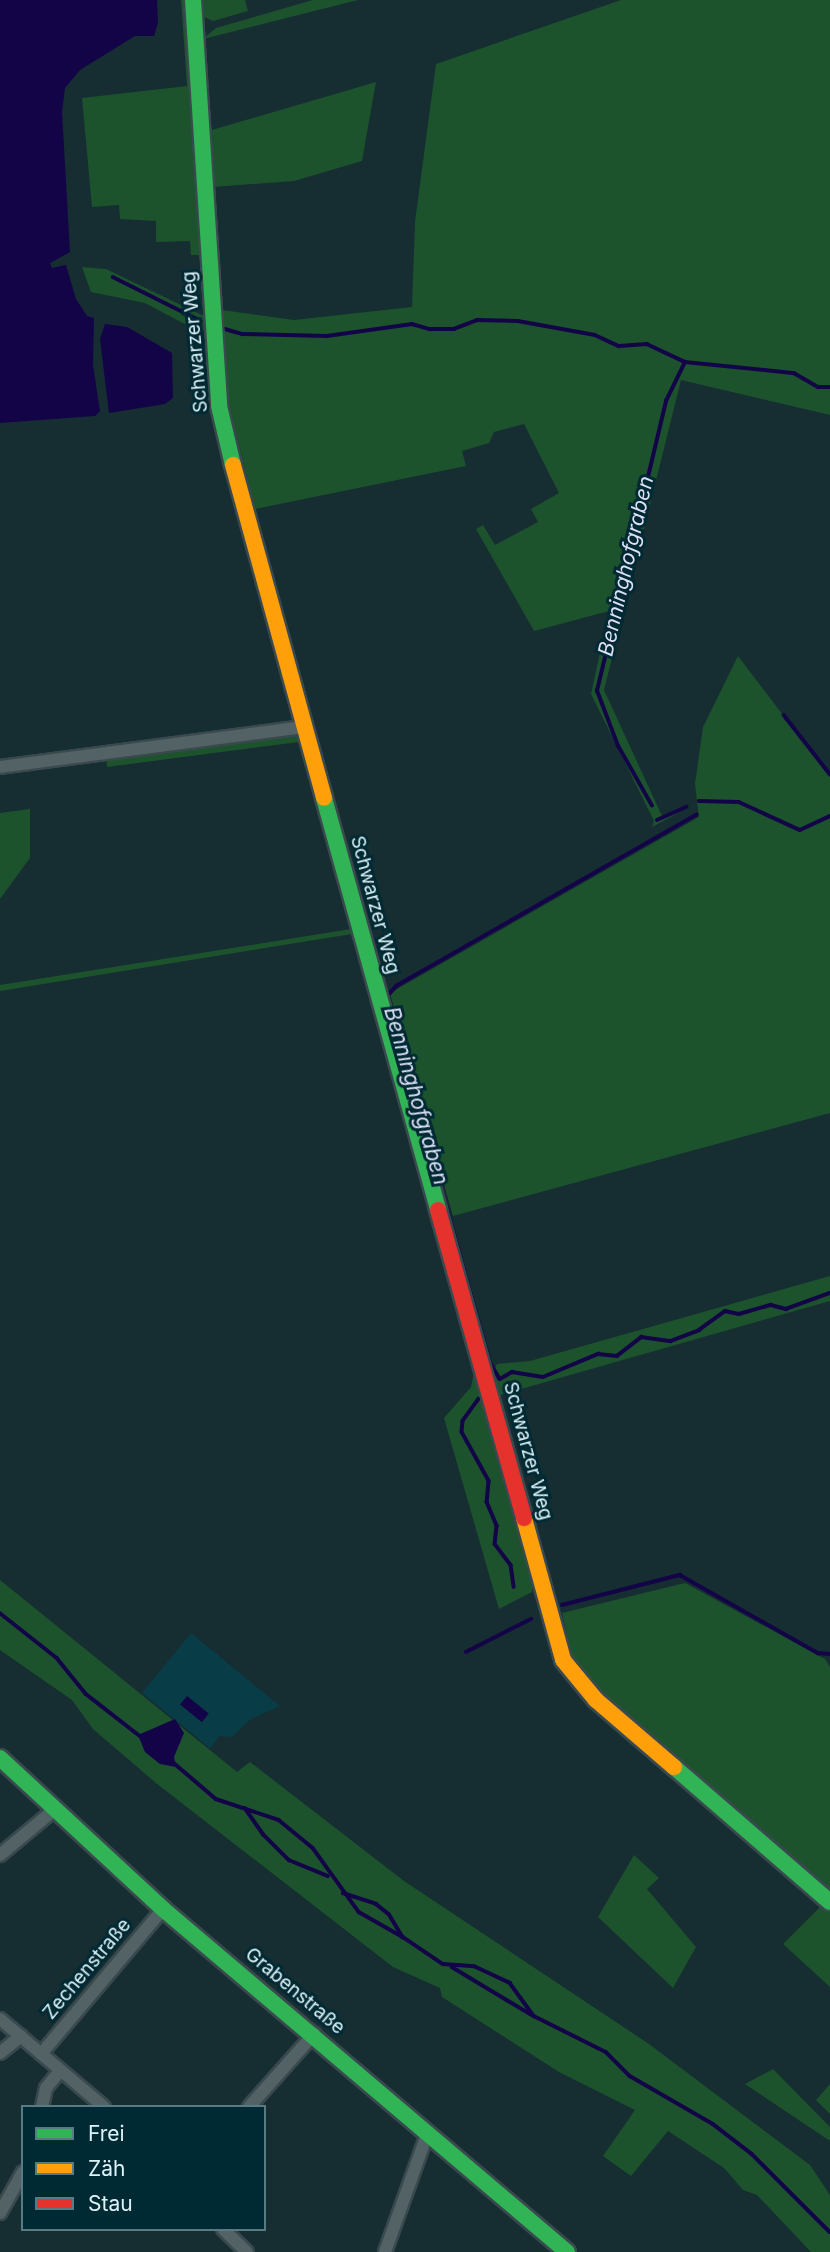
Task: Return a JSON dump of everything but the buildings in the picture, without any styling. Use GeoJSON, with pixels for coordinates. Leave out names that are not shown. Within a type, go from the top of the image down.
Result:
{"type":"FeatureCollection","features":[{"type":"Feature","properties":{"kind":"street","name":"Schwarzer Weg"},"geometry":{"type":"LineString","coordinates":[[193,0],[219,406],[303,727],[563,1660],[596,1700],[830,1902]]}},
{"type":"Feature","properties":{"kind":"street"},"geometry":{"type":"LineString","coordinates":[[0,767],[303,727]]}},
{"type":"Feature","properties":{"kind":"street","name":"Grabenstraße"},"geometry":{"type":"LineString","coordinates":[[0,1758],[163,1909],[314,2034],[556,2249]]}},
{"type":"Feature","properties":{"kind":"street"},"geometry":{"type":"LineString","coordinates":[[0,1855],[54,1810]]}},
{"type":"Feature","properties":{"kind":"street","name":"Zechenstraße"},"geometry":{"type":"LineString","coordinates":[[41,2054],[163,1909]]}},
{"type":"Feature","properties":{"kind":"street"},"geometry":{"type":"LineString","coordinates":[[0,2019],[102,2105]]}},
{"type":"Feature","properties":{"kind":"street"},"geometry":{"type":"LineString","coordinates":[[251,2105],[314,2034]]}},
{"type":"Feature","properties":{"kind":"street"},"geometry":{"type":"LineString","coordinates":[[0,2053],[21,2036]]}},
{"type":"Feature","properties":{"kind":"street"},"geometry":{"type":"LineString","coordinates":[[42,2105],[46,2088],[60,2071]]}},
{"type":"Feature","properties":{"kind":"street"},"geometry":{"type":"LineString","coordinates":[[386,2252],[427,2135]]}},
{"type":"Feature","properties":{"kind":"street"},"geometry":{"type":"LineString","coordinates":[[0,2213],[21,2176]]}},
{"type":"Feature","properties":{"kind":"street"},"geometry":{"type":"LineString","coordinates":[[225,2231],[247,2252]]}},
{"type":"Feature","properties":{"kind":"shaded area"},"geometry":{"type":"Polygon","coordinates":[[[0,0],[157,0],[158,23],[154,36],[135,36],[80,70],[65,88],[62,112],[70,252],[50,263],[52,268],[66,265],[76,299],[87,316],[94,318],[93,365],[100,411],[95,416],[0,423],[0,0]]]}},
{"type":"Feature","properties":{"kind":"shaded area"},"geometry":{"type":"Polygon","coordinates":[[[105,324],[127,327],[172,353],[173,398],[165,404],[109,413],[100,339],[105,324]]]}},
{"type":"Feature","properties":{"kind":"shaded area"},"geometry":{"type":"Polygon","coordinates":[[[191,1633],[280,1706],[251,1719],[232,1737],[220,1736],[210,1748],[142,1693],[191,1633]]]}},
{"type":"Feature","properties":{"kind":"shaded area"},"geometry":{"type":"Polygon","coordinates":[[[187,1696],[209,1714],[202,1722],[180,1705],[187,1696]]]}},
{"type":"Feature","properties":{"kind":"shaded area"},"geometry":{"type":"Polygon","coordinates":[[[175,1719],[184,1733],[174,1757],[176,1767],[160,1764],[145,1752],[138,1735],[175,1719]]]}},
{"type":"Feature","properties":{"kind":"green space"},"geometry":{"type":"Polygon","coordinates":[[[181,0],[187,0],[204,253],[200,255],[191,255],[190,241],[156,242],[156,221],[120,219],[119,205],[92,207],[82,98],[187,86],[181,0]]]}},
{"type":"Feature","properties":{"kind":"green space"},"geometry":{"type":"Polygon","coordinates":[[[196,0],[245,0],[248,11],[213,21],[197,14],[196,0]]]}},
{"type":"Feature","properties":{"kind":"green space"},"geometry":{"type":"Polygon","coordinates":[[[313,0],[358,0],[203,39],[216,28],[313,0]]]}},
{"type":"Feature","properties":{"kind":"green space"},"geometry":{"type":"Polygon","coordinates":[[[621,0],[830,0],[830,415],[681,380],[604,690],[662,816],[687,808],[652,827],[654,821],[591,694],[609,611],[534,631],[476,529],[483,525],[495,545],[538,522],[531,509],[559,493],[524,424],[494,432],[489,443],[462,451],[466,466],[255,509],[229,405],[222,310],[294,320],[412,307],[415,222],[436,64],[621,0]]]}},
{"type":"Feature","properties":{"kind":"green space"},"geometry":{"type":"Polygon","coordinates":[[[376,82],[362,161],[294,181],[213,187],[212,130],[376,82]]]}},
{"type":"Feature","properties":{"kind":"green space"},"geometry":{"type":"Polygon","coordinates":[[[200,264],[206,266],[215,405],[295,719],[293,723],[0,763],[0,759],[293,721],[213,422],[205,330],[198,331],[145,303],[91,292],[82,267],[106,269],[204,316],[200,264]]]}},
{"type":"Feature","properties":{"kind":"green space"},"geometry":{"type":"Polygon","coordinates":[[[256,515],[384,978],[379,978],[252,519],[256,515]]]}},
{"type":"Feature","properties":{"kind":"green space"},"geometry":{"type":"Polygon","coordinates":[[[738,656],[830,777],[830,1113],[453,1216],[390,993],[699,817],[695,784],[703,727],[738,656]]]}},
{"type":"Feature","properties":{"kind":"green space"},"geometry":{"type":"Polygon","coordinates":[[[301,734],[535,1573],[532,1592],[499,1609],[444,1418],[471,1387],[474,1373],[352,934],[0,991],[0,985],[351,929],[299,742],[107,767],[106,757],[301,734]]]}},
{"type":"Feature","properties":{"kind":"green space"},"geometry":{"type":"Polygon","coordinates":[[[30,809],[30,858],[0,899],[0,813],[30,809]]]}},
{"type":"Feature","properties":{"kind":"green space"},"geometry":{"type":"Polygon","coordinates":[[[830,1276],[830,1301],[500,1395],[493,1372],[497,1364],[530,1361],[830,1276]]]}},
{"type":"Feature","properties":{"kind":"green space"},"geometry":{"type":"Polygon","coordinates":[[[0,1580],[237,1772],[250,1762],[404,1881],[649,2044],[810,2165],[830,2195],[830,2252],[811,2252],[757,2195],[743,2190],[724,2168],[668,2131],[631,2176],[603,2156],[635,2110],[559,2072],[442,1997],[440,1988],[393,1967],[156,1783],[93,1729],[72,1700],[0,1650],[0,1580]]]}},
{"type":"Feature","properties":{"kind":"green space"},"geometry":{"type":"Polygon","coordinates":[[[685,1583],[825,1659],[830,1667],[830,1890],[604,1694],[572,1657],[562,1613],[685,1583]]]}},
{"type":"Feature","properties":{"kind":"green space"},"geometry":{"type":"Polygon","coordinates":[[[634,1855],[659,1878],[647,1889],[696,1947],[673,1988],[598,1917],[634,1855]]]}},
{"type":"Feature","properties":{"kind":"green space"},"geometry":{"type":"Polygon","coordinates":[[[822,1905],[830,1912],[830,1987],[783,1944],[822,1905]]]}},
{"type":"Feature","properties":{"kind":"green space"},"geometry":{"type":"Polygon","coordinates":[[[773,2069],[830,2127],[830,2141],[745,2084],[773,2069]]]}},
{"type":"Feature","properties":{"kind":"green space"},"geometry":{"type":"Polygon","coordinates":[[[830,2084],[830,2114],[816,2100],[830,2084]]]}},
{"type":"Feature","properties":{"kind":"waterway"},"geometry":{"type":"LineString","coordinates":[[113,277],[201,321]]}},
{"type":"Feature","properties":{"kind":"waterway"},"geometry":{"type":"LineString","coordinates":[[225,329],[242,334],[327,336],[412,324],[430,329],[454,329],[477,320],[518,321],[595,335],[619,346],[647,344],[685,362],[794,373],[818,387],[830,387]]}},
{"type":"Feature","properties":{"kind":"waterway","name":"Benninghofgraben"},"geometry":{"type":"LineString","coordinates":[[652,806],[618,746],[597,691],[666,401],[685,362]]}},
{"type":"Feature","properties":{"kind":"waterway","name":"Benninghofgraben"},"geometry":{"type":"LineString","coordinates":[[784,715],[830,774]]}},
{"type":"Feature","properties":{"kind":"waterway","name":"Benninghofgraben"},"geometry":{"type":"LineString","coordinates":[[699,801],[739,802],[800,830],[830,816]]}},
{"type":"Feature","properties":{"kind":"waterway","name":"Benninghofgraben"},"geometry":{"type":"LineString","coordinates":[[657,820],[686,807]]}},
{"type":"Feature","properties":{"kind":"waterway","name":"Benninghofgraben"},"geometry":{"type":"LineString","coordinates":[[697,815],[397,986],[388,996],[491,1364],[500,1379],[512,1372],[543,1377],[598,1354],[617,1356],[641,1337],[671,1341],[699,1330],[725,1311],[739,1314],[771,1305],[786,1309],[830,1293]]}},
{"type":"Feature","properties":{"kind":"waterway"},"geometry":{"type":"LineString","coordinates":[[479,1399],[463,1421],[462,1432],[489,1481],[487,1502],[497,1526],[495,1544],[511,1565],[514,1587]]}},
{"type":"Feature","properties":{"kind":"waterway"},"geometry":{"type":"LineString","coordinates":[[562,1605],[680,1575],[818,1653],[830,1654]]}},
{"type":"Feature","properties":{"kind":"waterway"},"geometry":{"type":"LineString","coordinates":[[0,1613],[57,1658],[86,1694],[140,1736]]}},
{"type":"Feature","properties":{"kind":"waterway"},"geometry":{"type":"LineString","coordinates":[[466,1652],[531,1619]]}},
{"type":"Feature","properties":{"kind":"waterway"},"geometry":{"type":"LineString","coordinates":[[174,1763],[216,1799],[279,1820],[313,1848],[359,1912],[403,1937]]}},
{"type":"Feature","properties":{"kind":"waterway"},"geometry":{"type":"LineString","coordinates":[[245,1808],[263,1834],[289,1860],[328,1876]]}},
{"type":"Feature","properties":{"kind":"waterway"},"geometry":{"type":"LineString","coordinates":[[343,1893],[376,1904],[389,1914],[403,1937],[443,1964],[474,1966],[510,1983],[534,2016],[606,2052],[630,2076],[713,2124],[752,2154],[830,2232]]}},
{"type":"Feature","properties":{"kind":"waterway"},"geometry":{"type":"LineString","coordinates":[[452,1967],[532,2015]]}},
{"type":"Feature","properties":{"kind":"traffic: fast"},"geometry":{"type":"LineString","coordinates":[[193,0],[219,406],[233,465]]}},
{"type":"Feature","properties":{"kind":"traffic: fast"},"geometry":{"type":"LineString","coordinates":[[324,798],[438,1210]]}},
{"type":"Feature","properties":{"kind":"traffic: fast"},"geometry":{"type":"LineString","coordinates":[[0,1758],[163,1909],[567,2252]]}},
{"type":"Feature","properties":{"kind":"traffic: fast"},"geometry":{"type":"LineString","coordinates":[[674,1767],[830,1902]]}},
{"type":"Feature","properties":{"kind":"traffic: slow"},"geometry":{"type":"LineString","coordinates":[[233,465],[324,798]]}},
{"type":"Feature","properties":{"kind":"traffic: slow"},"geometry":{"type":"LineString","coordinates":[[524,1518],[563,1660],[596,1700],[674,1767]]}},
{"type":"Feature","properties":{"kind":"traffic: jam"},"geometry":{"type":"LineString","coordinates":[[438,1210],[524,1518]]}}]}
